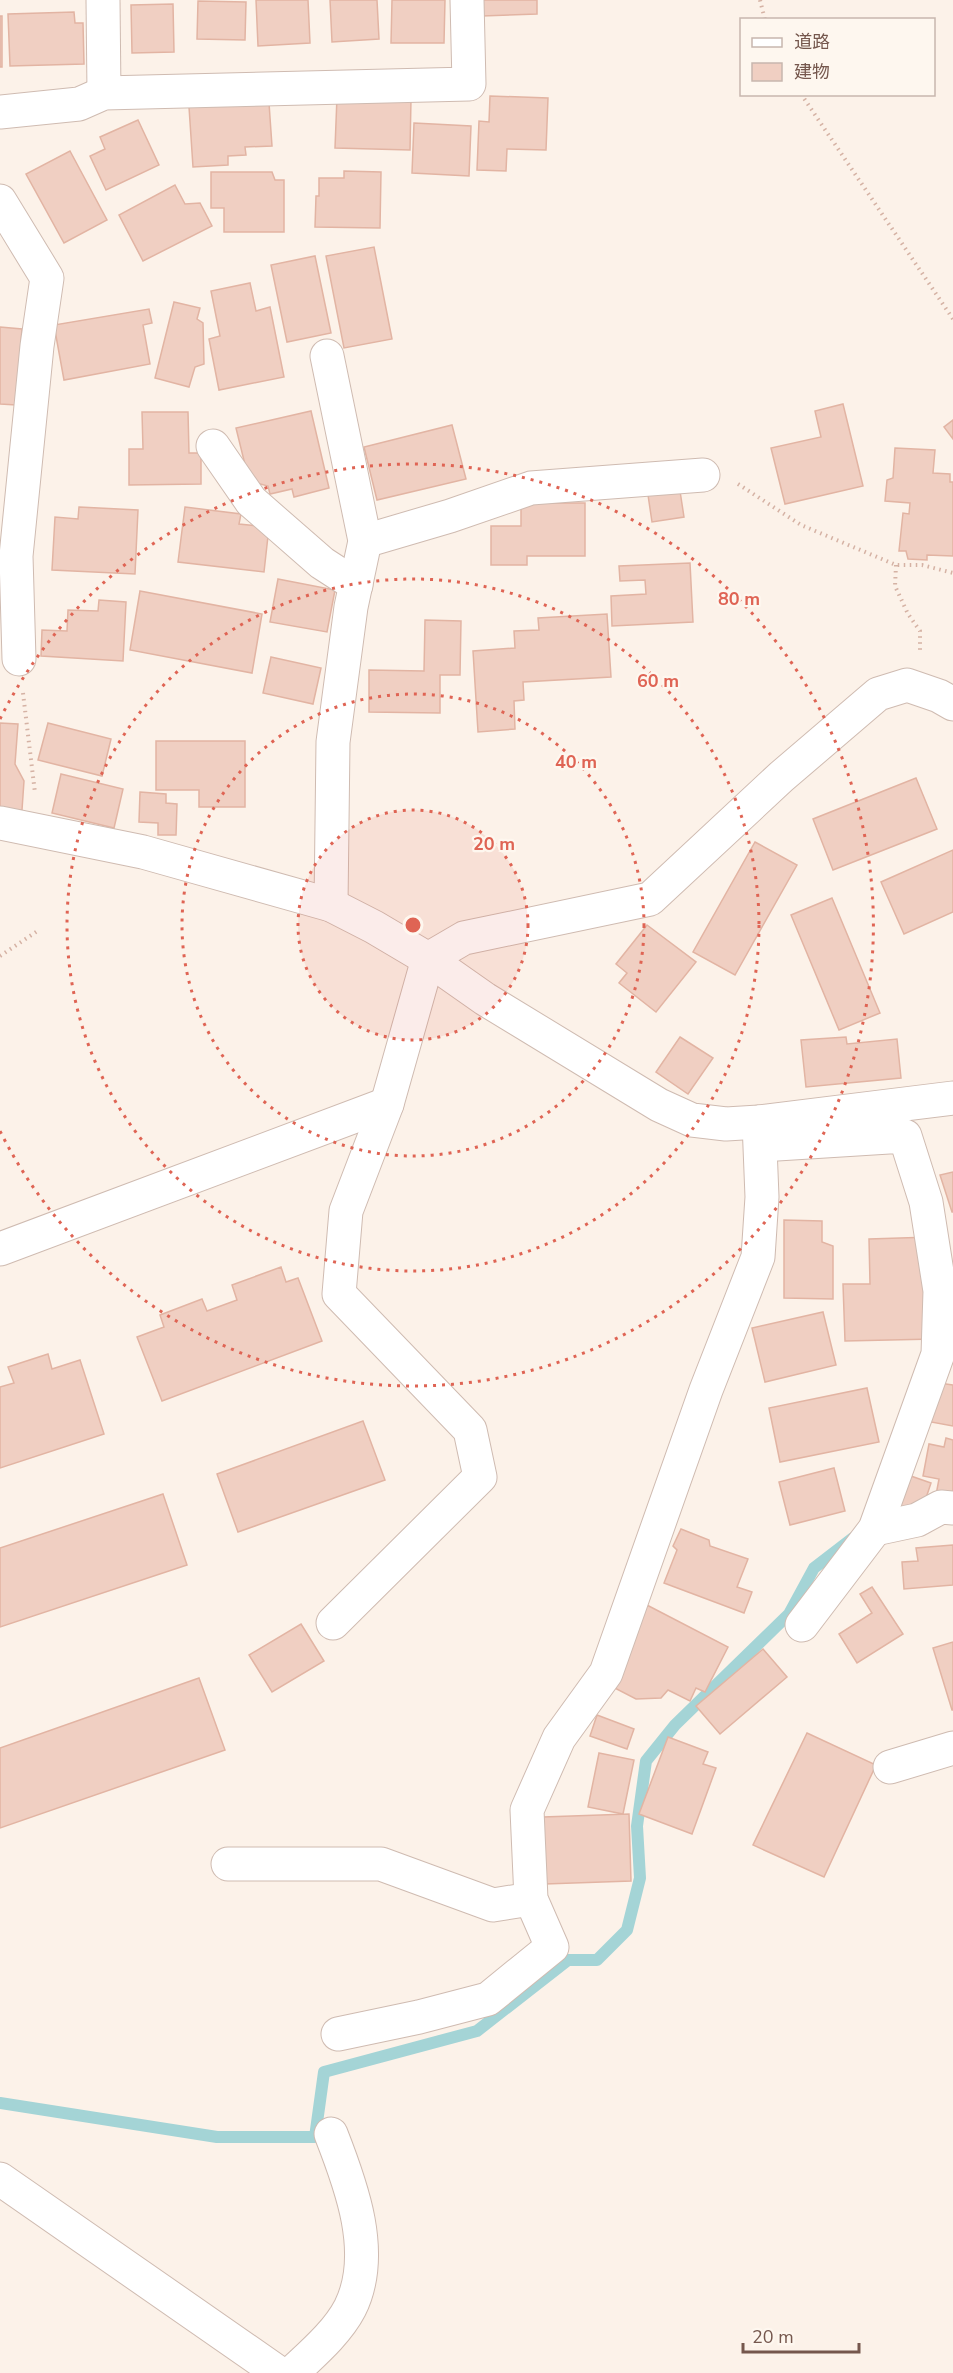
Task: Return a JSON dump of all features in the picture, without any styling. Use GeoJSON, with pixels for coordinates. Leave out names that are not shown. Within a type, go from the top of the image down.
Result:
{"type":"FeatureCollection","features":[{"type":"Feature","properties":{"kind":"street"},"geometry":{"type":"LineString","coordinates":[[103,0],[104,93]]}},
{"type":"Feature","properties":{"kind":"street"},"geometry":{"type":"LineString","coordinates":[[0,112],[79,104],[104,93],[469,84],[467,0]]}},
{"type":"Feature","properties":{"kind":"street"},"geometry":{"type":"LineString","coordinates":[[0,201],[46,278],[16,556],[19,659]]}},
{"type":"Feature","properties":{"kind":"street"},"geometry":{"type":"LineString","coordinates":[[327,356],[365,541],[356,585],[333,742],[331,905]]}},
{"type":"Feature","properties":{"kind":"street"},"geometry":{"type":"LineString","coordinates":[[213,446],[251,501],[322,563],[356,585]]}},
{"type":"Feature","properties":{"kind":"street"},"geometry":{"type":"LineString","coordinates":[[365,541],[450,516],[531,488],[703,475]]}},
{"type":"Feature","properties":{"kind":"street"},"geometry":{"type":"LineString","coordinates":[[333,1623],[480,1477],[470,1430],[339,1294],[346,1211],[387,1104],[428,959],[464,938],[651,899],[781,777],[878,694],[907,685],[939,696],[953,704]]}},
{"type":"Feature","properties":{"kind":"street"},"geometry":{"type":"LineString","coordinates":[[0,823],[154,855],[331,905],[428,959],[485,999],[659,1105],[692,1120],[726,1124],[760,1134],[905,1136],[926,1202],[940,1291],[938,1354],[875,1529],[802,1625]]}},
{"type":"Feature","properties":{"kind":"street"},"geometry":{"type":"LineString","coordinates":[[760,1134],[953,1098]]}},
{"type":"Feature","properties":{"kind":"street"},"geometry":{"type":"LineString","coordinates":[[0,1249],[387,1104]]}},
{"type":"Feature","properties":{"kind":"street"},"geometry":{"type":"LineString","coordinates":[[338,2034],[419,2017],[488,1999],[552,1947],[531,1899],[527,1810],[559,1738],[606,1673],[706,1390],[758,1257],[762,1197],[760,1134]]}},
{"type":"Feature","properties":{"kind":"street"},"geometry":{"type":"LineString","coordinates":[[875,1529],[917,1520],[941,1507],[953,1508]]}},
{"type":"Feature","properties":{"kind":"street"},"geometry":{"type":"LineString","coordinates":[[890,1767],[953,1748]]}},
{"type":"Feature","properties":{"kind":"street"},"geometry":{"type":"LineString","coordinates":[[228,1864],[381,1864],[493,1905],[531,1899]]}},
{"type":"Feature","properties":{"kind":"street"},"geometry":{"type":"LineString","coordinates":[[292,2373],[326,2340],[350,2308],[360,2274],[357,2206],[331,2134]]}},
{"type":"Feature","properties":{"kind":"street"},"geometry":{"type":"LineString","coordinates":[[0,2179],[279,2373]]}},
{"type":"Feature","properties":{"kind":"path"},"geometry":{"type":"LineString","coordinates":[[760,0],[764,18]]}},
{"type":"Feature","properties":{"kind":"path"},"geometry":{"type":"LineString","coordinates":[[802,96],[953,319]]}},
{"type":"Feature","properties":{"kind":"path"},"geometry":{"type":"LineString","coordinates":[[703,475],[739,484],[801,525],[896,565],[922,565],[953,573]]}},
{"type":"Feature","properties":{"kind":"path"},"geometry":{"type":"LineString","coordinates":[[896,565],[895,586],[898,595],[920,631],[920,664],[907,685]]}},
{"type":"Feature","properties":{"kind":"path"},"geometry":{"type":"LineString","coordinates":[[19,659],[39,830]]}},
{"type":"Feature","properties":{"kind":"path"},"geometry":{"type":"LineString","coordinates":[[0,957],[39,930]]}},
{"type":"Feature","properties":{"kind":"building"},"geometry":{"type":"Polygon","coordinates":[[[256,0],[308,0],[310,43],[258,46],[256,0]]]}},
{"type":"Feature","properties":{"kind":"building"},"geometry":{"type":"Polygon","coordinates":[[[330,0],[377,0],[379,39],[332,42],[330,0]]]}},
{"type":"Feature","properties":{"kind":"building"},"geometry":{"type":"Polygon","coordinates":[[[392,0],[445,0],[444,43],[391,43],[392,0]]]}},
{"type":"Feature","properties":{"kind":"building"},"geometry":{"type":"Polygon","coordinates":[[[481,0],[537,0],[537,14],[482,16],[481,0]]]}},
{"type":"Feature","properties":{"kind":"building"},"geometry":{"type":"Polygon","coordinates":[[[198,1],[246,2],[245,40],[197,39],[198,1]]]}},
{"type":"Feature","properties":{"kind":"building"},"geometry":{"type":"Polygon","coordinates":[[[173,4],[174,52],[132,53],[131,5],[173,4]]]}},
{"type":"Feature","properties":{"kind":"building"},"geometry":{"type":"Polygon","coordinates":[[[74,12],[75,23],[83,23],[84,64],[10,66],[8,14],[74,12]]]}},
{"type":"Feature","properties":{"kind":"building"},"geometry":{"type":"Polygon","coordinates":[[[0,16],[2,16],[2,67],[0,67],[0,16]]]}},
{"type":"Feature","properties":{"kind":"building"},"geometry":{"type":"Polygon","coordinates":[[[490,96],[548,98],[546,150],[507,149],[506,171],[477,170],[479,121],[489,122],[490,96]]]}},
{"type":"Feature","properties":{"kind":"building"},"geometry":{"type":"Polygon","coordinates":[[[337,97],[411,99],[410,150],[335,148],[337,97]]]}},
{"type":"Feature","properties":{"kind":"building"},"geometry":{"type":"Polygon","coordinates":[[[269,103],[272,146],[245,147],[246,155],[228,156],[228,165],[193,167],[189,107],[269,103]]]}},
{"type":"Feature","properties":{"kind":"building"},"geometry":{"type":"Polygon","coordinates":[[[138,120],[159,165],[106,190],[90,156],[105,149],[100,137],[138,120]]]}},
{"type":"Feature","properties":{"kind":"building"},"geometry":{"type":"Polygon","coordinates":[[[414,123],[471,126],[469,176],[412,173],[414,123]]]}},
{"type":"Feature","properties":{"kind":"building"},"geometry":{"type":"Polygon","coordinates":[[[70,151],[107,220],[64,243],[26,174],[70,151]]]}},
{"type":"Feature","properties":{"kind":"building"},"geometry":{"type":"Polygon","coordinates":[[[344,171],[381,172],[380,228],[315,227],[319,178],[344,178],[344,171]]]}},
{"type":"Feature","properties":{"kind":"building"},"geometry":{"type":"Polygon","coordinates":[[[211,172],[272,172],[275,180],[284,180],[284,232],[224,232],[224,208],[211,208],[211,172]]]}},
{"type":"Feature","properties":{"kind":"building"},"geometry":{"type":"Polygon","coordinates":[[[175,185],[185,204],[200,203],[212,226],[143,261],[119,215],[175,185]]]}},
{"type":"Feature","properties":{"kind":"building"},"geometry":{"type":"Polygon","coordinates":[[[374,247],[392,339],[344,348],[326,256],[374,247]]]}},
{"type":"Feature","properties":{"kind":"building"},"geometry":{"type":"Polygon","coordinates":[[[315,256],[331,333],[287,342],[271,265],[315,256]]]}},
{"type":"Feature","properties":{"kind":"building"},"geometry":{"type":"Polygon","coordinates":[[[250,283],[256,311],[270,307],[284,377],[219,390],[209,339],[220,336],[211,291],[250,283]]]}},
{"type":"Feature","properties":{"kind":"building"},"geometry":{"type":"Polygon","coordinates":[[[174,302],[200,308],[197,319],[203,323],[204,364],[195,367],[189,387],[155,378],[174,302]]]}},
{"type":"Feature","properties":{"kind":"building"},"geometry":{"type":"Polygon","coordinates":[[[149,309],[152,323],[143,325],[150,364],[64,380],[54,325],[149,309]]]}},
{"type":"Feature","properties":{"kind":"building"},"geometry":{"type":"Polygon","coordinates":[[[0,327],[22,329],[16,405],[0,404],[0,327]]]}},
{"type":"Feature","properties":{"kind":"building"},"geometry":{"type":"Polygon","coordinates":[[[843,404],[863,486],[785,504],[771,448],[821,437],[815,411],[843,404]]]}},
{"type":"Feature","properties":{"kind":"building"},"geometry":{"type":"Polygon","coordinates":[[[311,411],[329,488],[294,497],[292,489],[270,494],[268,486],[249,481],[236,428],[311,411]]]}},
{"type":"Feature","properties":{"kind":"building"},"geometry":{"type":"Polygon","coordinates":[[[142,412],[188,412],[189,453],[201,453],[201,484],[129,485],[129,449],[143,449],[142,412]]]}},
{"type":"Feature","properties":{"kind":"building"},"geometry":{"type":"Polygon","coordinates":[[[953,420],[953,439],[944,427],[953,420]]]}},
{"type":"Feature","properties":{"kind":"building"},"geometry":{"type":"Polygon","coordinates":[[[452,425],[466,479],[377,500],[364,447],[452,425]]]}},
{"type":"Feature","properties":{"kind":"building"},"geometry":{"type":"Polygon","coordinates":[[[895,448],[935,450],[933,473],[950,474],[950,482],[953,482],[953,556],[927,555],[927,560],[908,559],[906,551],[899,551],[903,513],[909,514],[910,503],[885,501],[887,480],[893,478],[895,448]]]}},
{"type":"Feature","properties":{"kind":"building"},"geometry":{"type":"Polygon","coordinates":[[[680,491],[684,517],[652,522],[648,495],[680,491]]]}},
{"type":"Feature","properties":{"kind":"building"},"geometry":{"type":"Polygon","coordinates":[[[521,503],[585,503],[585,556],[527,556],[527,565],[491,565],[491,526],[521,526],[521,503]]]}},
{"type":"Feature","properties":{"kind":"building"},"geometry":{"type":"Polygon","coordinates":[[[79,507],[138,510],[135,574],[52,570],[55,517],[78,519],[79,507]]]}},
{"type":"Feature","properties":{"kind":"building"},"geometry":{"type":"Polygon","coordinates":[[[185,507],[241,514],[239,524],[269,527],[264,572],[178,562],[185,507]]]}},
{"type":"Feature","properties":{"kind":"building"},"geometry":{"type":"Polygon","coordinates":[[[690,563],[693,622],[612,626],[611,596],[646,594],[645,580],[620,581],[619,566],[690,563]]]}},
{"type":"Feature","properties":{"kind":"building"},"geometry":{"type":"Polygon","coordinates":[[[278,579],[335,590],[327,632],[270,622],[278,579]]]}},
{"type":"Feature","properties":{"kind":"building"},"geometry":{"type":"Polygon","coordinates":[[[140,591],[262,614],[252,673],[130,650],[140,591]]]}},
{"type":"Feature","properties":{"kind":"building"},"geometry":{"type":"Polygon","coordinates":[[[99,600],[126,602],[123,661],[41,656],[42,630],[67,631],[68,610],[98,611],[99,600]]]}},
{"type":"Feature","properties":{"kind":"building"},"geometry":{"type":"Polygon","coordinates":[[[607,614],[611,677],[523,682],[524,700],[514,701],[515,729],[478,732],[473,651],[515,648],[514,631],[539,630],[538,618],[607,614]]]}},
{"type":"Feature","properties":{"kind":"building"},"geometry":{"type":"Polygon","coordinates":[[[425,620],[461,621],[460,675],[440,675],[440,713],[369,712],[369,670],[424,671],[425,620]]]}},
{"type":"Feature","properties":{"kind":"building"},"geometry":{"type":"Polygon","coordinates":[[[271,657],[321,668],[313,704],[263,693],[271,657]]]}},
{"type":"Feature","properties":{"kind":"building"},"geometry":{"type":"Polygon","coordinates":[[[0,723],[18,724],[15,764],[24,781],[22,810],[0,809],[0,723]]]}},
{"type":"Feature","properties":{"kind":"building"},"geometry":{"type":"Polygon","coordinates":[[[48,723],[111,739],[102,776],[38,760],[48,723]]]}},
{"type":"Feature","properties":{"kind":"building"},"geometry":{"type":"Polygon","coordinates":[[[156,741],[245,741],[245,807],[199,807],[199,790],[156,790],[156,741]]]}},
{"type":"Feature","properties":{"kind":"building"},"geometry":{"type":"Polygon","coordinates":[[[61,774],[123,789],[114,828],[52,813],[61,774]]]}},
{"type":"Feature","properties":{"kind":"building"},"geometry":{"type":"Polygon","coordinates":[[[916,778],[937,829],[833,870],[813,819],[916,778]]]}},
{"type":"Feature","properties":{"kind":"building"},"geometry":{"type":"Polygon","coordinates":[[[140,792],[166,794],[166,803],[177,804],[176,835],[158,835],[158,823],[139,822],[140,792]]]}},
{"type":"Feature","properties":{"kind":"building"},"geometry":{"type":"Polygon","coordinates":[[[755,842],[797,865],[735,975],[693,952],[755,842]]]}},
{"type":"Feature","properties":{"kind":"building"},"geometry":{"type":"Polygon","coordinates":[[[953,850],[953,912],[904,934],[881,882],[953,850]]]}},
{"type":"Feature","properties":{"kind":"building"},"geometry":{"type":"Polygon","coordinates":[[[832,898],[880,1013],[839,1030],[791,915],[832,898]]]}},
{"type":"Feature","properties":{"kind":"building"},"geometry":{"type":"Polygon","coordinates":[[[647,925],[696,962],[656,1012],[619,983],[627,973],[616,964],[647,925]]]}},
{"type":"Feature","properties":{"kind":"building"},"geometry":{"type":"Polygon","coordinates":[[[680,1037],[713,1058],[688,1094],[656,1072],[680,1037]]]}},
{"type":"Feature","properties":{"kind":"building"},"geometry":{"type":"Polygon","coordinates":[[[846,1037],[847,1044],[897,1039],[901,1078],[806,1087],[801,1040],[846,1037]]]}},
{"type":"Feature","properties":{"kind":"building"},"geometry":{"type":"Polygon","coordinates":[[[953,1172],[953,1212],[952,1212],[940,1175],[953,1172]]]}},
{"type":"Feature","properties":{"kind":"building"},"geometry":{"type":"Polygon","coordinates":[[[784,1220],[822,1221],[822,1242],[833,1246],[833,1299],[784,1298],[784,1220]]]}},
{"type":"Feature","properties":{"kind":"building"},"geometry":{"type":"Polygon","coordinates":[[[931,1237],[934,1339],[845,1341],[843,1284],[870,1284],[869,1239],[931,1237]]]}},
{"type":"Feature","properties":{"kind":"building"},"geometry":{"type":"Polygon","coordinates":[[[281,1267],[286,1282],[298,1278],[322,1341],[162,1401],[137,1337],[164,1327],[160,1315],[202,1299],[207,1311],[237,1300],[232,1285],[281,1267]]]}},
{"type":"Feature","properties":{"kind":"building"},"geometry":{"type":"Polygon","coordinates":[[[823,1312],[836,1365],[765,1382],[752,1328],[823,1312]]]}},
{"type":"Feature","properties":{"kind":"building"},"geometry":{"type":"Polygon","coordinates":[[[48,1354],[52,1369],[80,1360],[104,1434],[0,1468],[0,1387],[14,1383],[8,1367],[48,1354]]]}},
{"type":"Feature","properties":{"kind":"building"},"geometry":{"type":"Polygon","coordinates":[[[939,1383],[953,1385],[953,1426],[931,1422],[939,1383]]]}},
{"type":"Feature","properties":{"kind":"building"},"geometry":{"type":"Polygon","coordinates":[[[867,1388],[879,1442],[780,1462],[769,1408],[867,1388]]]}},
{"type":"Feature","properties":{"kind":"building"},"geometry":{"type":"Polygon","coordinates":[[[363,1421],[385,1480],[238,1532],[217,1474],[363,1421]]]}},
{"type":"Feature","properties":{"kind":"building"},"geometry":{"type":"Polygon","coordinates":[[[946,1438],[953,1440],[953,1498],[936,1495],[939,1479],[923,1476],[929,1444],[944,1447],[946,1438]]]}},
{"type":"Feature","properties":{"kind":"building"},"geometry":{"type":"Polygon","coordinates":[[[834,1468],[845,1511],[790,1525],[779,1482],[834,1468]]]}},
{"type":"Feature","properties":{"kind":"building"},"geometry":{"type":"Polygon","coordinates":[[[908,1475],[931,1483],[924,1504],[896,1510],[908,1475]]]}},
{"type":"Feature","properties":{"kind":"building"},"geometry":{"type":"Polygon","coordinates":[[[163,1494],[187,1565],[0,1627],[0,1548],[163,1494]]]}},
{"type":"Feature","properties":{"kind":"building"},"geometry":{"type":"Polygon","coordinates":[[[681,1529],[709,1540],[710,1546],[748,1559],[737,1587],[752,1592],[744,1613],[664,1583],[677,1550],[673,1546],[681,1529]]]}},
{"type":"Feature","properties":{"kind":"building"},"geometry":{"type":"Polygon","coordinates":[[[953,1545],[953,1585],[904,1589],[902,1562],[918,1561],[916,1548],[953,1545]]]}},
{"type":"Feature","properties":{"kind":"building"},"geometry":{"type":"Polygon","coordinates":[[[872,1587],[903,1634],[857,1663],[839,1634],[872,1613],[860,1594],[872,1587]]]}},
{"type":"Feature","properties":{"kind":"building"},"geometry":{"type":"Polygon","coordinates":[[[643,1603],[728,1647],[705,1692],[696,1688],[690,1701],[668,1690],[661,1698],[636,1699],[603,1682],[643,1603]]]}},
{"type":"Feature","properties":{"kind":"building"},"geometry":{"type":"Polygon","coordinates":[[[301,1624],[324,1661],[272,1692],[249,1655],[301,1624]]]}},
{"type":"Feature","properties":{"kind":"building"},"geometry":{"type":"Polygon","coordinates":[[[953,1642],[953,1710],[952,1710],[933,1648],[953,1642]]]}},
{"type":"Feature","properties":{"kind":"building"},"geometry":{"type":"Polygon","coordinates":[[[763,1649],[787,1677],[720,1734],[696,1706],[763,1649]]]}},
{"type":"Feature","properties":{"kind":"building"},"geometry":{"type":"Polygon","coordinates":[[[199,1678],[225,1750],[0,1828],[0,1748],[199,1678]]]}},
{"type":"Feature","properties":{"kind":"building"},"geometry":{"type":"Polygon","coordinates":[[[597,1715],[634,1729],[627,1749],[590,1736],[597,1715]]]}},
{"type":"Feature","properties":{"kind":"building"},"geometry":{"type":"Polygon","coordinates":[[[807,1733],[876,1765],[824,1877],[753,1845],[807,1733]]]}},
{"type":"Feature","properties":{"kind":"building"},"geometry":{"type":"Polygon","coordinates":[[[668,1737],[708,1752],[703,1764],[716,1768],[692,1834],[639,1814],[668,1737]]]}},
{"type":"Feature","properties":{"kind":"building"},"geometry":{"type":"Polygon","coordinates":[[[599,1753],[634,1760],[623,1814],[588,1807],[599,1753]]]}},
{"type":"Feature","properties":{"kind":"building"},"geometry":{"type":"Polygon","coordinates":[[[629,1814],[631,1881],[545,1884],[543,1817],[629,1814]]]}},
{"type":"Feature","properties":{"kind":"waterway"},"geometry":{"type":"LineString","coordinates":[[0,2103],[217,2137],[315,2137],[324,2072],[477,2031],[568,1960],[597,1960],[627,1930],[640,1878],[637,1826],[646,1761],[675,1725],[789,1614],[814,1568],[853,1538]]}}]}
